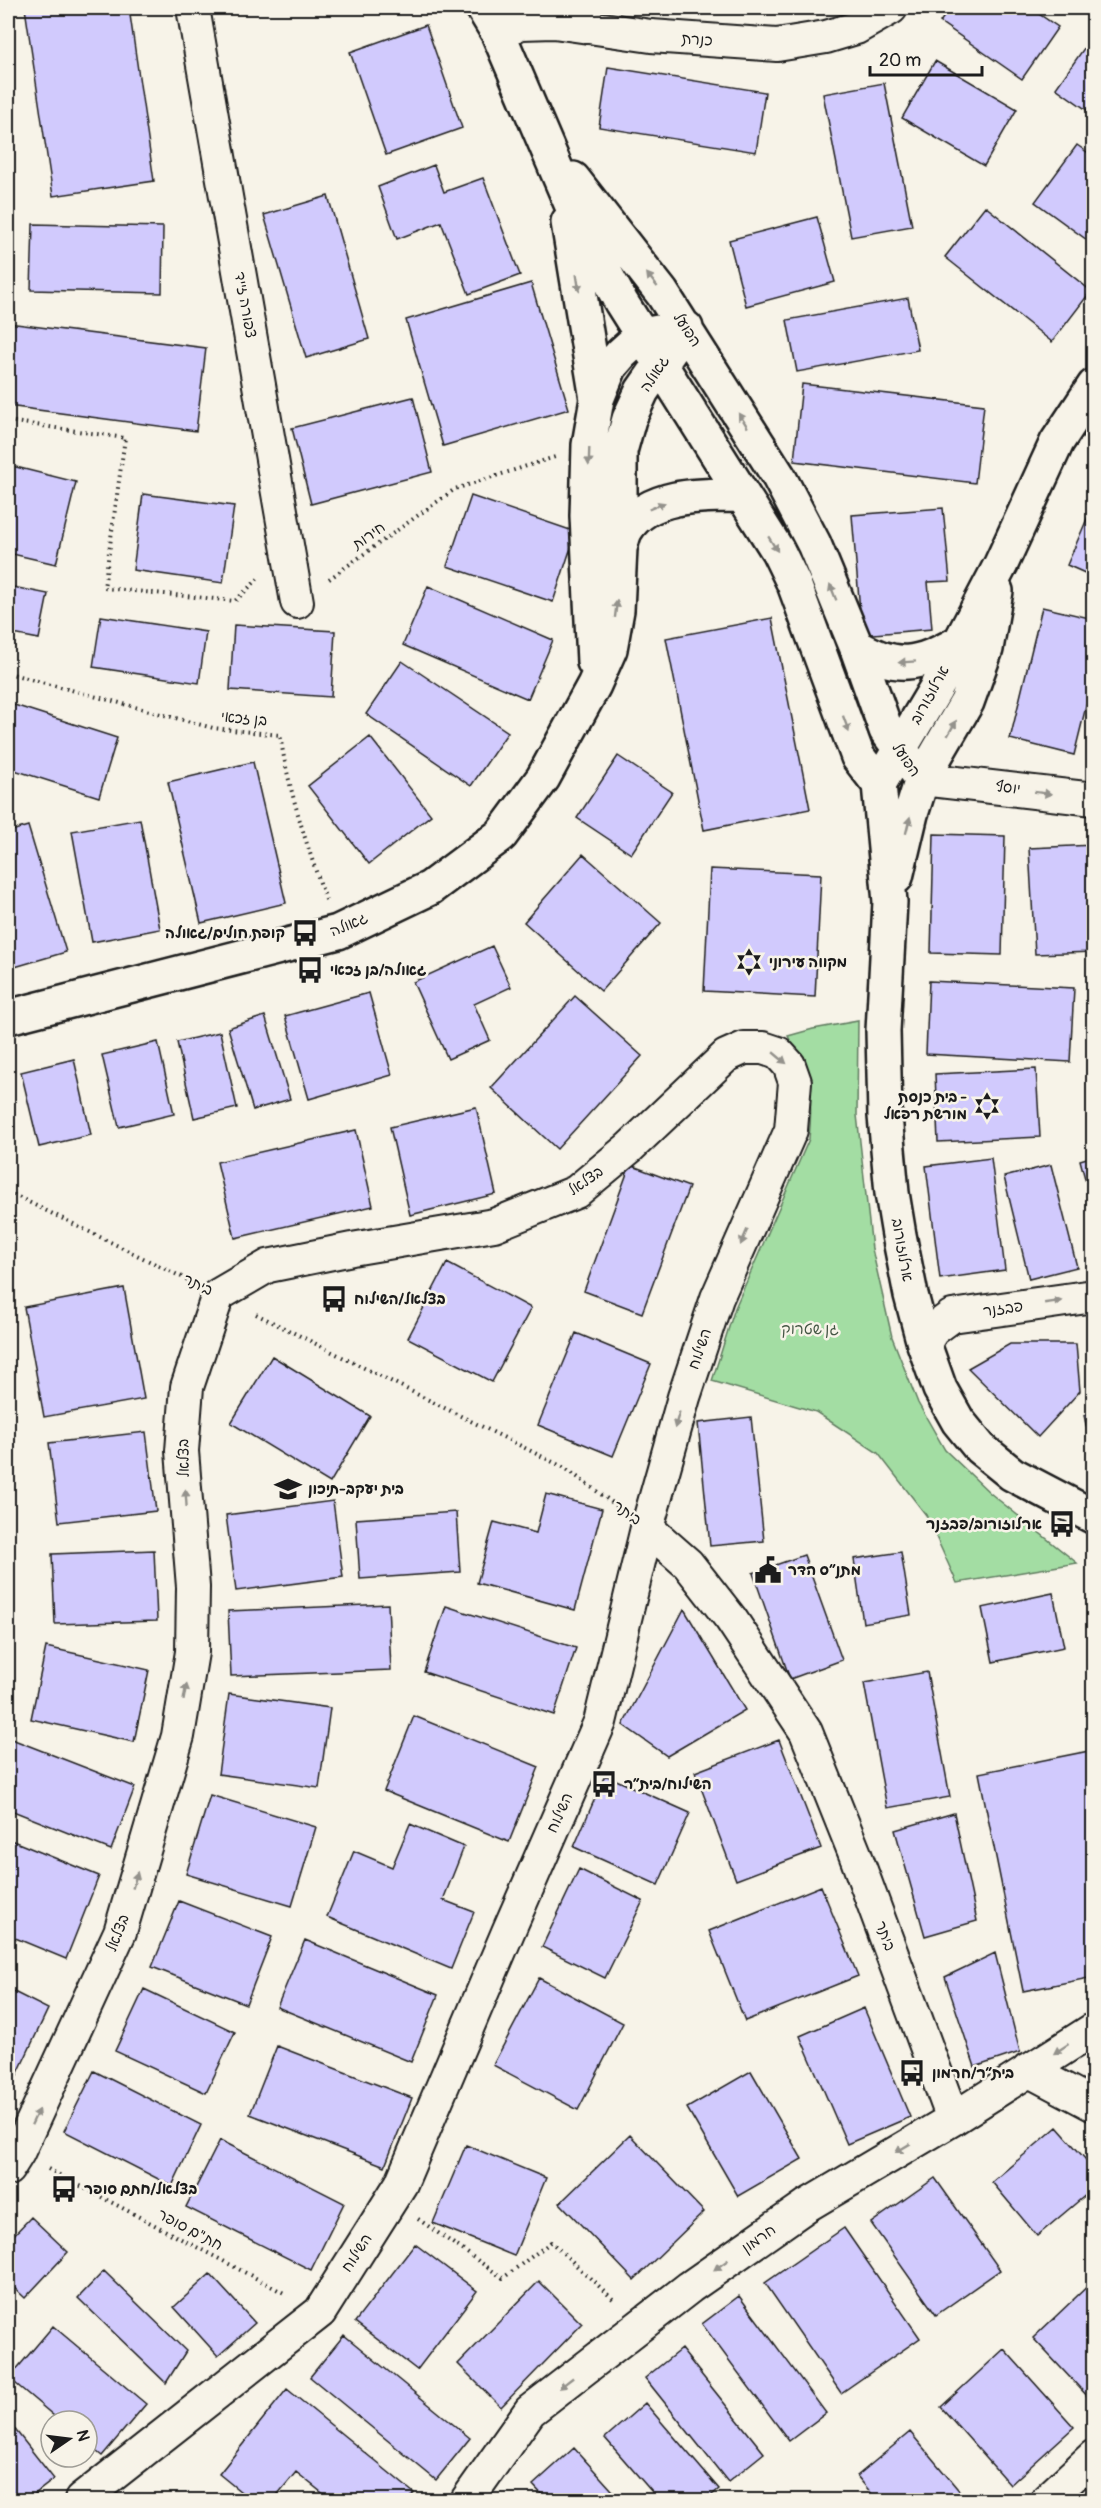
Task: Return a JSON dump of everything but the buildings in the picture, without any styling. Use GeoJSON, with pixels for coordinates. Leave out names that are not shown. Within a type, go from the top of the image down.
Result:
{"type":"FeatureCollection","features":[{"type":"Feature","properties":{"kind":"street","name":"צפורה זייד"},"geometry":{"type":"LineString","coordinates":[[193,8],[297,602]]}},
{"type":"Feature","properties":{"kind":"street","name":"כנרת"},"geometry":{"type":"LineString","coordinates":[[490,20],[521,23],[554,22],[651,36],[777,45],[826,37],[846,31],[891,8]]}},
{"type":"Feature","properties":{"kind":"street","name":"הפועל"},"geometry":{"type":"LineString","coordinates":[[490,20],[584,234],[642,335],[778,551],[794,584],[858,757],[879,784],[903,783],[922,778],[886,730],[856,646],[814,544],[779,477],[662,292],[546,144]]}},
{"type":"Feature","properties":{"kind":"street"},"geometry":{"type":"LineString","coordinates":[[562,184],[597,399]]}},
{"type":"Feature","properties":{"kind":"street","name":"גאולה"},"geometry":{"type":"LineString","coordinates":[[642,335],[686,328]]}},
{"type":"Feature","properties":{"kind":"street","name":"גאולה"},"geometry":{"type":"LineString","coordinates":[[8,1017],[338,932],[430,888],[501,835],[543,778],[594,685],[610,649],[617,610],[620,548],[620,451],[629,419],[642,391],[686,328]]}},
{"type":"Feature","properties":{"kind":"street"},"geometry":{"type":"LineString","coordinates":[[594,685],[587,516],[590,445],[597,399],[610,368],[621,354],[642,335]]}},
{"type":"Feature","properties":{"kind":"street","name":"ארלוזורוב"},"geometry":{"type":"LineString","coordinates":[[1094,386],[1057,442],[1001,564],[935,690],[879,784],[890,902],[883,1031],[885,1116],[892,1193],[899,1235],[910,1295],[924,1344],[940,1389],[958,1421],[980,1448],[1012,1474],[1094,1517]]}},
{"type":"Feature","properties":{"kind":"street"},"geometry":{"type":"LineString","coordinates":[[620,548],[626,530],[642,513],[662,504],[686,497],[741,495]]}},
{"type":"Feature","properties":{"kind":"street","name":"ארלוזורוב"},"geometry":{"type":"LineString","coordinates":[[890,902],[922,778],[967,702],[986,649],[1001,564]]}},
{"type":"Feature","properties":{"kind":"street"},"geometry":{"type":"LineString","coordinates":[[856,646],[874,657],[900,663],[925,660],[958,643]]}},
{"type":"Feature","properties":{"kind":"street","name":"יוסף"},"geometry":{"type":"LineString","coordinates":[[922,778],[1094,799]]}},
{"type":"Feature","properties":{"kind":"street","name":"השילוח"},"geometry":{"type":"LineString","coordinates":[[81,2500],[320,2312],[402,2184],[600,1722],[647,1528],[684,1397],[717,1298],[791,1130],[795,1082],[789,1065],[778,1053],[763,1048],[744,1048],[726,1056]]}},
{"type":"Feature","properties":{"kind":"street","name":"בצלאל"},"geometry":{"type":"LineString","coordinates":[[13,2161],[120,1932],[178,1736],[192,1652],[193,1587],[182,1451],[187,1387],[218,1295],[268,1266],[494,1225],[576,1192],[629,1148],[726,1056]]}},
{"type":"Feature","properties":{"kind":"street","name":"פבזנר"},"geometry":{"type":"LineString","coordinates":[[924,1344],[933,1330],[952,1316],[1094,1296]]}},
{"type":"Feature","properties":{"kind":"street","name":"ביתר"},"geometry":{"type":"LineString","coordinates":[[647,1528],[688,1564],[731,1619],[806,1732],[855,1854],[953,2119]]}},
{"type":"Feature","properties":{"kind":"street","name":"חרמון"},"geometry":{"type":"LineString","coordinates":[[467,2500],[530,2411],[690,2287],[806,2206],[953,2119],[1094,2028]]}},
{"type":"Feature","properties":{"kind":"street"},"geometry":{"type":"LineString","coordinates":[[1028,2070],[1094,2105]]}},
{"type":"Feature","properties":{"kind":"street"},"geometry":{"type":"LineString","coordinates":[[1047,2500],[1094,2456]]}},
{"type":"Feature","properties":{"kind":"path"},"geometry":{"type":"LineString","coordinates":[[8,421],[125,438],[104,588],[236,601],[288,550]]}},
{"type":"Feature","properties":{"kind":"path","name":"חירות"},"geometry":{"type":"LineString","coordinates":[[297,602],[455,489],[590,445]]}},
{"type":"Feature","properties":{"kind":"path","name":"בן זכאי"},"geometry":{"type":"LineString","coordinates":[[8,673],[213,728],[280,735],[286,772],[311,858],[338,932]]}},
{"type":"Feature","properties":{"kind":"path","name":"ביתר"},"geometry":{"type":"LineString","coordinates":[[8,1192],[565,1468],[647,1528]]}},
{"type":"Feature","properties":{"kind":"path","name":"חת\"ם סופר"},"geometry":{"type":"LineString","coordinates":[[13,2161],[320,2312]]}},
{"type":"Feature","properties":{"kind":"path"},"geometry":{"type":"LineString","coordinates":[[411,2215],[503,2278],[551,2242],[641,2325]]}},
{"type":"Feature","properties":{"kind":"green space","name":"גן שטרוק"},"geometry":{"type":"Polygon","coordinates":[[[858,1021],[857,1115],[872,1249],[892,1337],[918,1403],[945,1450],[990,1493],[1077,1563],[957,1583],[926,1515],[878,1453],[816,1412],[712,1381],[735,1308],[809,1139],[811,1109],[808,1086],[801,1063],[788,1036],[858,1021]]]}},
{"type":"Feature","properties":{"kind":"place","name":"קופת חולים/גאולה"},"geometry":{"type":"Point","coordinates":[305,933]}},
{"type":"Feature","properties":{"kind":"place","name":"מקווה עירוני"},"geometry":{"type":"Point","coordinates":[749,962]}},
{"type":"Feature","properties":{"kind":"place","name":"גאולה/בן זכאי"},"geometry":{"type":"Point","coordinates":[310,970]}},
{"type":"Feature","properties":{"kind":"place","name":"בית כנסת - מורשת רפאל"},"geometry":{"type":"Point","coordinates":[987,1106]}},
{"type":"Feature","properties":{"kind":"place","name":"בצלאל/השילוח"},"geometry":{"type":"Point","coordinates":[334,1299]}},
{"type":"Feature","properties":{"kind":"place","name":"בית יעקב-תיכון"},"geometry":{"type":"Point","coordinates":[288,1489]}},
{"type":"Feature","properties":{"kind":"place","name":"ארלוזורוב/פבזנר"},"geometry":{"type":"Point","coordinates":[1062,1524]}},
{"type":"Feature","properties":{"kind":"place","name":"מתנ״ס הדר"},"geometry":{"type":"Point","coordinates":[768,1570]}},
{"type":"Feature","properties":{"kind":"place","name":"השילוח/בית״ר"},"geometry":{"type":"Point","coordinates":[604,1784]}},
{"type":"Feature","properties":{"kind":"place","name":"בית״ר/חרמון"},"geometry":{"type":"Point","coordinates":[912,2073]}},
{"type":"Feature","properties":{"kind":"place","name":"בצלאל/חתם סופר"},"geometry":{"type":"Point","coordinates":[64,2189]}}]}
